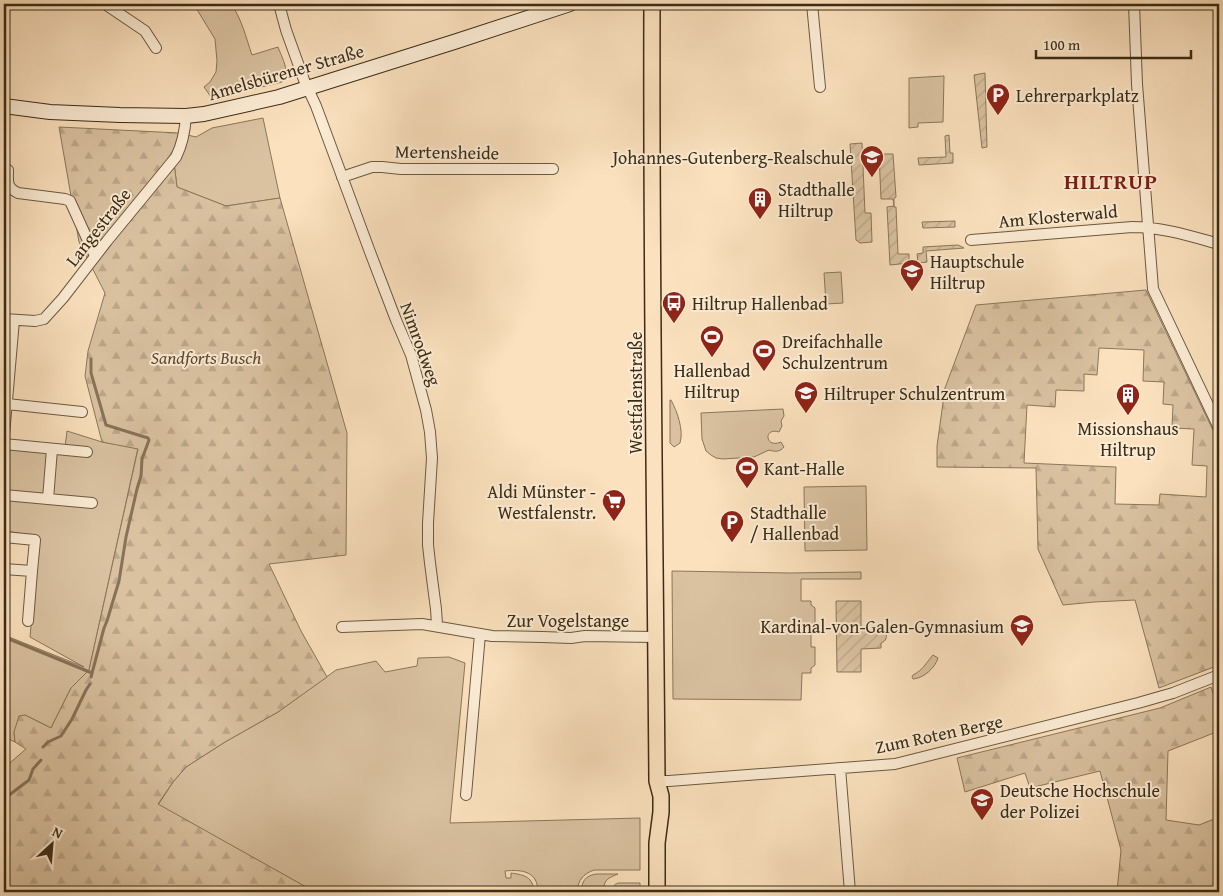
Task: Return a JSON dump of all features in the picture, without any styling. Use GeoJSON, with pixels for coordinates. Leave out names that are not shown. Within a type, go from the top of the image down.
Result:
{"type":"FeatureCollection","features":[{"type":"Feature","properties":{"kind":"main road","name":"Westfalenstraße"},"geometry":{"type":"LineString","coordinates":[[652,4],[657,782],[652,796],[652,812],[657,843],[657,892]]}},
{"type":"Feature","properties":{"kind":"street"},"geometry":{"type":"LineString","coordinates":[[105,4],[145,30],[156,48]]}},
{"type":"Feature","properties":{"kind":"street","name":"Nimrodweg"},"geometry":{"type":"LineString","coordinates":[[279,4],[304,80],[419,382],[430,432],[432,458],[428,545],[437,625]]}},
{"type":"Feature","properties":{"kind":"street","name":"Amelsbürener Straße"},"geometry":{"type":"LineString","coordinates":[[4,106],[50,112],[186,116],[204,114],[279,97],[570,4]]}},
{"type":"Feature","properties":{"kind":"street"},"geometry":{"type":"LineString","coordinates":[[812,4],[820,87]]}},
{"type":"Feature","properties":{"kind":"street"},"geometry":{"type":"LineString","coordinates":[[1134,4],[1137,84],[1153,288],[1219,428]]}},
{"type":"Feature","properties":{"kind":"street","name":"Langestraße"},"geometry":{"type":"LineString","coordinates":[[9,320],[35,322],[44,319],[63,298],[176,157],[182,144],[186,116]]}},
{"type":"Feature","properties":{"kind":"street","name":"Mertensheide"},"geometry":{"type":"LineString","coordinates":[[342,177],[372,167],[401,169],[552,169]]}},
{"type":"Feature","properties":{"kind":"street"},"geometry":{"type":"LineString","coordinates":[[8,170],[8,182],[12,190],[18,193],[65,198],[70,201],[95,256]]}},
{"type":"Feature","properties":{"kind":"street","name":"Am Klosterwald"},"geometry":{"type":"LineString","coordinates":[[971,240],[1148,227],[1219,244]]}},
{"type":"Feature","properties":{"kind":"street"},"geometry":{"type":"LineString","coordinates":[[4,435],[7,404],[9,320]]}},
{"type":"Feature","properties":{"kind":"street"},"geometry":{"type":"LineString","coordinates":[[7,404],[82,412]]}},
{"type":"Feature","properties":{"kind":"street"},"geometry":{"type":"LineString","coordinates":[[4,444],[87,452]]}},
{"type":"Feature","properties":{"kind":"street"},"geometry":{"type":"LineString","coordinates":[[48,499],[52,449]]}},
{"type":"Feature","properties":{"kind":"street"},"geometry":{"type":"LineString","coordinates":[[4,495],[92,503]]}},
{"type":"Feature","properties":{"kind":"street"},"geometry":{"type":"LineString","coordinates":[[4,537],[35,540],[28,621]]}},
{"type":"Feature","properties":{"kind":"street"},"geometry":{"type":"LineString","coordinates":[[4,568],[32,571]]}},
{"type":"Feature","properties":{"kind":"street","name":"Zur Vogelstange"},"geometry":{"type":"LineString","coordinates":[[342,627],[422,624],[437,625],[492,636],[571,638],[585,636],[655,637]]}},
{"type":"Feature","properties":{"kind":"street"},"geometry":{"type":"LineString","coordinates":[[466,795],[480,634]]}},
{"type":"Feature","properties":{"kind":"street","name":"Zum Roten Berge"},"geometry":{"type":"LineString","coordinates":[[657,782],[895,764],[1138,703],[1219,675]]}},
{"type":"Feature","properties":{"kind":"street"},"geometry":{"type":"LineString","coordinates":[[840,768],[850,892]]}},
{"type":"Feature","properties":{"kind":"green space"},"geometry":{"type":"Polygon","coordinates":[[[192,4],[231,4],[241,22],[252,55],[278,47],[286,69],[285,78],[282,82],[211,97],[204,87],[210,82],[216,72],[215,39],[192,4]]]}},
{"type":"Feature","properties":{"kind":"green space"},"geometry":{"type":"Polygon","coordinates":[[[985,73],[987,147],[982,148],[974,75],[985,73]]]}},
{"type":"Feature","properties":{"kind":"green space"},"geometry":{"type":"Polygon","coordinates":[[[944,76],[943,122],[918,123],[918,127],[909,128],[909,78],[944,76]]]}},
{"type":"Feature","properties":{"kind":"green space"},"geometry":{"type":"Polygon","coordinates":[[[263,118],[280,198],[226,206],[177,187],[173,155],[179,133],[196,137],[212,128],[263,118]]]}},
{"type":"Feature","properties":{"kind":"green space","name":"Sandforts Busch"},"geometry":{"type":"Polygon","coordinates":[[[59,127],[179,133],[178,143],[173,155],[177,187],[226,206],[280,198],[347,433],[346,555],[269,564],[301,631],[327,677],[278,712],[186,767],[158,804],[315,892],[4,892],[4,768],[26,749],[15,742],[14,732],[19,716],[25,715],[51,728],[71,688],[89,670],[138,449],[102,442],[85,376],[88,351],[105,293],[79,242],[59,127]]]}},
{"type":"Feature","properties":{"kind":"green space"},"geometry":{"type":"Polygon","coordinates":[[[949,135],[950,153],[953,153],[953,163],[919,165],[918,158],[946,157],[945,136],[949,135]]]}},
{"type":"Feature","properties":{"kind":"green space"},"geometry":{"type":"Polygon","coordinates":[[[862,143],[865,213],[871,213],[872,242],[860,243],[856,240],[850,144],[862,143]]]}},
{"type":"Feature","properties":{"kind":"green space"},"geometry":{"type":"Polygon","coordinates":[[[879,154],[893,154],[896,197],[894,198],[894,206],[893,199],[881,199],[879,154]]]}},
{"type":"Feature","properties":{"kind":"green space"},"geometry":{"type":"Polygon","coordinates":[[[887,207],[896,207],[898,254],[909,254],[909,263],[890,265],[887,207]]]}},
{"type":"Feature","properties":{"kind":"green space"},"geometry":{"type":"Polygon","coordinates":[[[955,221],[955,227],[923,228],[922,222],[955,221]]]}},
{"type":"Feature","properties":{"kind":"green space"},"geometry":{"type":"Polygon","coordinates":[[[958,245],[964,248],[926,251],[927,262],[918,263],[917,254],[923,253],[923,247],[958,245]]]}},
{"type":"Feature","properties":{"kind":"green space"},"geometry":{"type":"Polygon","coordinates":[[[841,272],[843,303],[826,304],[824,273],[841,272]]]}},
{"type":"Feature","properties":{"kind":"green space"},"geometry":{"type":"Polygon","coordinates":[[[1146,290],[1219,443],[1219,665],[1159,688],[1135,600],[1063,605],[1038,549],[1036,468],[937,467],[937,446],[945,388],[976,305],[1146,290]],[[1099,348],[1097,375],[1084,374],[1084,391],[1056,390],[1055,407],[1027,405],[1024,463],[1116,467],[1115,504],[1159,505],[1160,494],[1206,497],[1207,466],[1192,465],[1194,429],[1172,428],[1173,405],[1163,404],[1164,382],[1143,381],[1144,350],[1099,348]]]}},
{"type":"Feature","properties":{"kind":"green space"},"geometry":{"type":"Polygon","coordinates":[[[670,400],[678,415],[681,432],[680,443],[674,447],[670,443],[670,400]]]}},
{"type":"Feature","properties":{"kind":"green space"},"geometry":{"type":"Polygon","coordinates":[[[783,409],[784,416],[779,432],[770,432],[768,435],[769,441],[772,443],[781,442],[784,447],[781,450],[769,450],[754,457],[723,459],[716,458],[706,451],[702,439],[701,413],[783,409]]]}},
{"type":"Feature","properties":{"kind":"green space"},"geometry":{"type":"Polygon","coordinates":[[[67,431],[102,442],[138,448],[89,670],[71,688],[51,728],[25,715],[14,732],[15,742],[4,737],[4,635],[84,667],[30,637],[39,536],[4,531],[4,485],[6,485],[8,448],[65,447],[67,431]]]}},
{"type":"Feature","properties":{"kind":"green space"},"geometry":{"type":"Polygon","coordinates":[[[866,486],[867,550],[805,551],[804,487],[866,486]]]}},
{"type":"Feature","properties":{"kind":"green space"},"geometry":{"type":"Polygon","coordinates":[[[672,571],[861,572],[861,579],[801,579],[801,601],[811,601],[811,605],[815,608],[815,626],[811,626],[811,647],[815,647],[815,665],[811,668],[811,673],[802,673],[801,700],[673,699],[672,571]]]}},
{"type":"Feature","properties":{"kind":"green space"},"geometry":{"type":"Polygon","coordinates":[[[836,601],[861,601],[861,627],[879,627],[879,630],[886,633],[886,639],[881,643],[881,648],[861,649],[861,672],[837,672],[836,601]]]}},
{"type":"Feature","properties":{"kind":"green space"},"geometry":{"type":"Polygon","coordinates":[[[933,655],[938,658],[932,669],[925,675],[913,679],[913,675],[922,669],[933,655]]]}},
{"type":"Feature","properties":{"kind":"green space"},"geometry":{"type":"Polygon","coordinates":[[[449,657],[465,663],[450,823],[640,818],[640,870],[594,870],[582,878],[577,892],[538,892],[535,880],[528,873],[523,871],[505,871],[506,878],[511,878],[511,873],[524,876],[530,880],[534,892],[315,892],[158,805],[173,782],[186,767],[278,712],[336,670],[376,661],[385,672],[417,666],[418,658],[449,657]]]}},
{"type":"Feature","properties":{"kind":"green space"},"geometry":{"type":"Polygon","coordinates":[[[1211,687],[1219,710],[1219,731],[1168,751],[1166,820],[1199,825],[1219,817],[1219,892],[1117,892],[1121,850],[1100,771],[1030,788],[1025,773],[965,792],[957,758],[1160,708],[1211,687]]]}},
{"type":"Feature","properties":{"kind":"green space"},"geometry":{"type":"Polygon","coordinates":[[[596,874],[618,874],[606,881],[603,890],[587,889],[586,892],[581,892],[585,880],[589,876],[596,874]]]}},
{"type":"Feature","properties":{"kind":"green space"},"geometry":{"type":"Polygon","coordinates":[[[618,883],[640,883],[640,892],[613,892],[614,886],[618,883]]]}},
{"type":"Feature","properties":{"kind":"waterway"},"geometry":{"type":"LineString","coordinates":[[91,359],[91,373],[106,425],[148,438],[149,440],[142,459],[141,476],[126,537],[119,581],[91,677]]}},
{"type":"Feature","properties":{"kind":"waterway"},"geometry":{"type":"LineString","coordinates":[[4,637],[92,673]]}},
{"type":"Feature","properties":{"kind":"waterway"},"geometry":{"type":"LineString","coordinates":[[43,747],[48,742],[61,736],[90,684]]}},
{"type":"Feature","properties":{"kind":"waterway"},"geometry":{"type":"LineString","coordinates":[[4,799],[29,780],[33,769],[41,760]]}},
{"type":"Feature","properties":{"kind":"place","name":"Lehrerparkplatz"},"geometry":{"type":"Point","coordinates":[998,116]}},
{"type":"Feature","properties":{"kind":"place","name":"Johannes-Gutenberg-Realschule"},"geometry":{"type":"Point","coordinates":[872,178]}},
{"type":"Feature","properties":{"kind":"place","name":"Stadthalle Hiltrup"},"geometry":{"type":"Point","coordinates":[760,220]}},
{"type":"Feature","properties":{"kind":"place","name":"Hauptschule Hiltrup"},"geometry":{"type":"Point","coordinates":[912,292]}},
{"type":"Feature","properties":{"kind":"place","name":"Hiltrup Hallenbad"},"geometry":{"type":"Point","coordinates":[674,324]}},
{"type":"Feature","properties":{"kind":"place","name":"Hallenbad Hiltrup"},"geometry":{"type":"Point","coordinates":[712,358]}},
{"type":"Feature","properties":{"kind":"place","name":"Dreifachhalle Schulzentrum"},"geometry":{"type":"Point","coordinates":[764,372]}},
{"type":"Feature","properties":{"kind":"place","name":"Hiltruper Schulzentrum"},"geometry":{"type":"Point","coordinates":[806,414]}},
{"type":"Feature","properties":{"kind":"place","name":"Missionshaus Hiltrup"},"geometry":{"type":"Point","coordinates":[1128,416]}},
{"type":"Feature","properties":{"kind":"place","name":"Kant-Halle"},"geometry":{"type":"Point","coordinates":[747,489]}},
{"type":"Feature","properties":{"kind":"place","name":"Aldi Münster - Westfalenstr."},"geometry":{"type":"Point","coordinates":[614,522]}},
{"type":"Feature","properties":{"kind":"place","name":"Stadthalle / Hallenbad"},"geometry":{"type":"Point","coordinates":[732,543]}},
{"type":"Feature","properties":{"kind":"place","name":"Kardinal-von-Galen-Gymnasium"},"geometry":{"type":"Point","coordinates":[1022,647]}},
{"type":"Feature","properties":{"kind":"place","name":"Deutsche Hochschule der Polizei"},"geometry":{"type":"Point","coordinates":[982,821]}},
{"type":"Feature","properties":{"kind":"district","name":"HILTRUP"},"geometry":{"type":"Point","coordinates":[1111,181]}}]}
